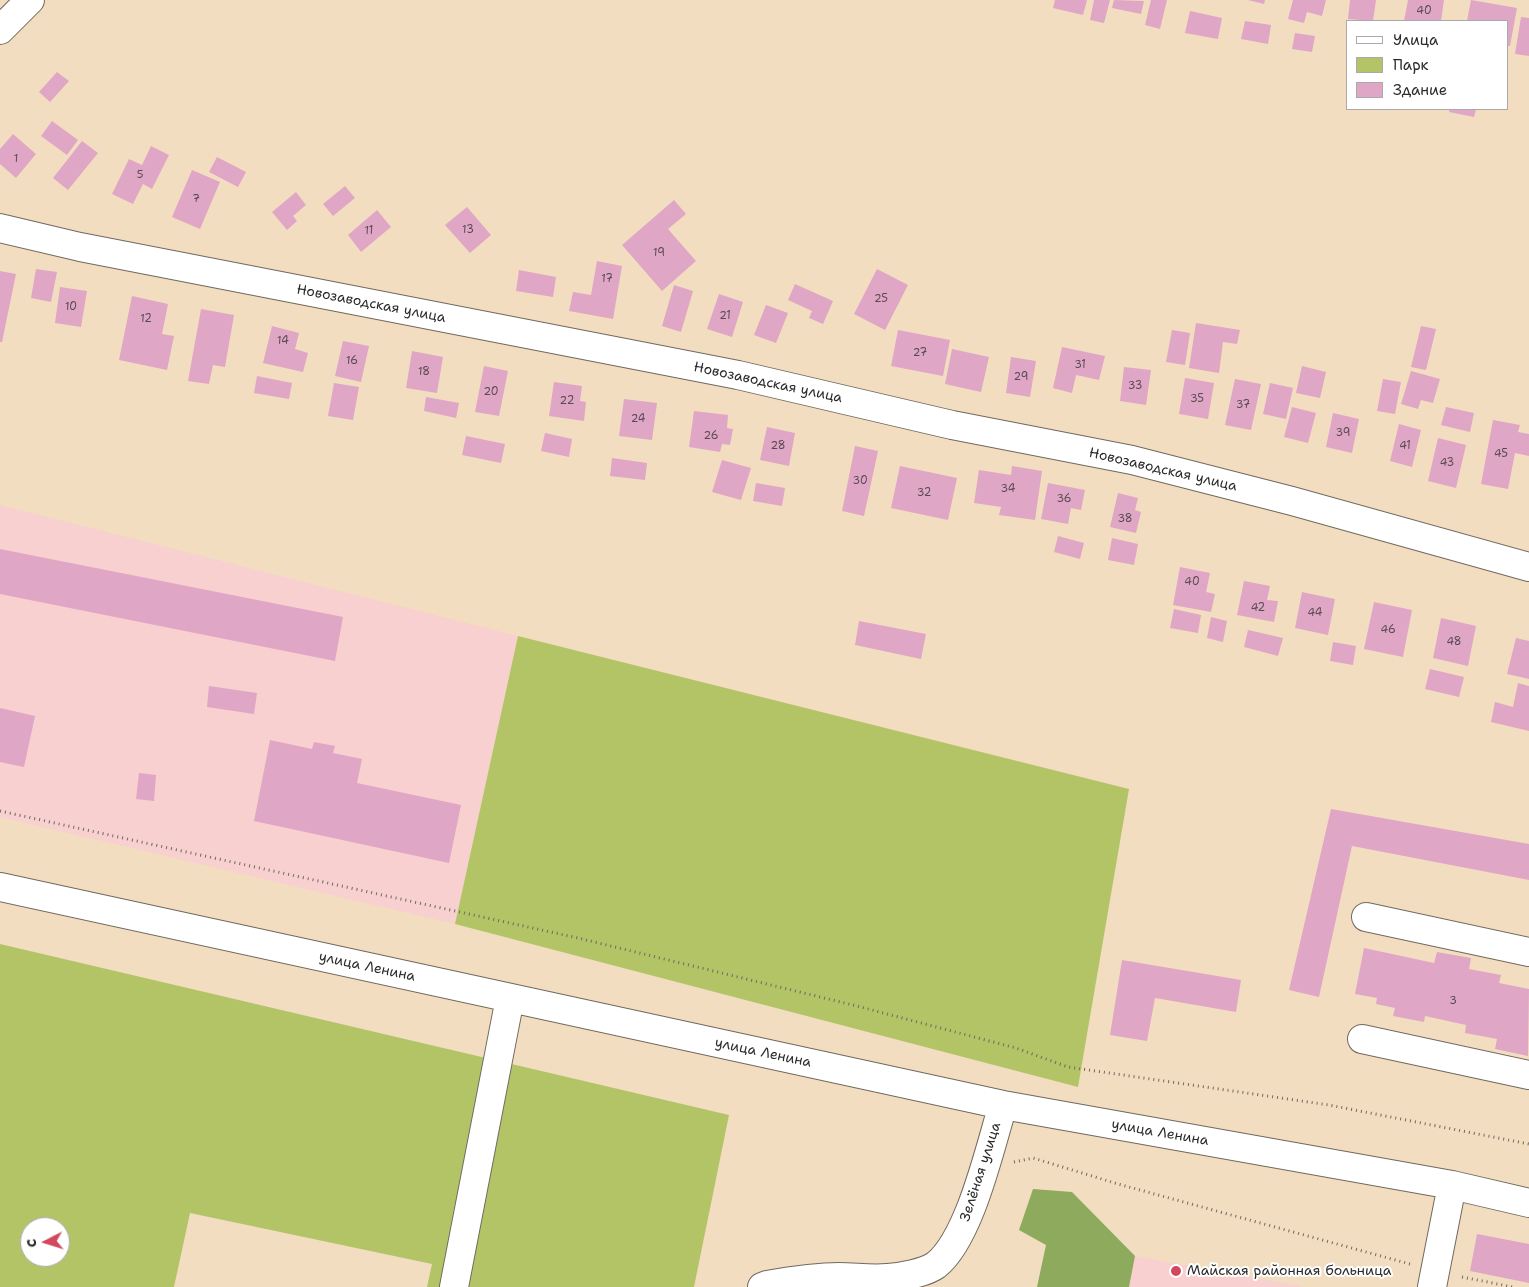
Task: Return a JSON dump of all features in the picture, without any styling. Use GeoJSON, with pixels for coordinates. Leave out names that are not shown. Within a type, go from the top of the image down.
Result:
{"type":"FeatureCollection","features":[{"type":"Feature","properties":{"kind":"street"},"geometry":{"type":"LineString","coordinates":[[0,8],[16,0]]}},
{"type":"Feature","properties":{"kind":"street"},"geometry":{"type":"LineString","coordinates":[[0,30],[30,0]]}},
{"type":"Feature","properties":{"kind":"street","name":"Новозаводская улица"},"geometry":{"type":"LineString","coordinates":[[0,228],[80,247],[738,375],[952,425],[1132,460],[1292,501],[1529,567]]}},
{"type":"Feature","properties":{"kind":"street","name":"улица Ленина"},"geometry":{"type":"LineString","coordinates":[[0,887],[1003,1105],[1452,1186],[1529,1203]]}},
{"type":"Feature","properties":{"kind":"street"},"geometry":{"type":"LineString","coordinates":[[1366,918],[1529,952]]}},
{"type":"Feature","properties":{"kind":"street"},"geometry":{"type":"LineString","coordinates":[[454,1287],[510,998]]}},
{"type":"Feature","properties":{"kind":"street"},"geometry":{"type":"LineString","coordinates":[[1362,1039],[1529,1075]]}},
{"type":"Feature","properties":{"kind":"street","name":"Зелёная улица"},"geometry":{"type":"LineString","coordinates":[[762,1287],[797,1279],[836,1277],[886,1278],[916,1273],[935,1266],[954,1244],[969,1214],[1003,1105]]}},
{"type":"Feature","properties":{"kind":"street"},"geometry":{"type":"LineString","coordinates":[[1434,1279],[1452,1186]]}},
{"type":"Feature","properties":{"kind":"path"},"geometry":{"type":"LineString","coordinates":[[0,811],[587,941],[872,1010],[1016,1048],[1068,1067],[1328,1105],[1529,1144]]}},
{"type":"Feature","properties":{"kind":"path"},"geometry":{"type":"LineString","coordinates":[[984,1167],[1033,1158],[1434,1279],[1513,1287]]}},
{"type":"Feature","properties":{"kind":"shaded area"},"geometry":{"type":"Polygon","coordinates":[[[0,505],[518,636],[455,924],[0,817],[0,505]]]}},
{"type":"Feature","properties":{"kind":"shaded area","name":"Майская районная больница"},"geometry":{"type":"Polygon","coordinates":[[[1135,1256],[1304,1287],[1129,1287],[1135,1256]]]}},
{"type":"Feature","properties":{"kind":"green space"},"geometry":{"type":"Polygon","coordinates":[[[518,636],[1129,789],[1078,1087],[455,924],[518,636]]]}},
{"type":"Feature","properties":{"kind":"green space"},"geometry":{"type":"Polygon","coordinates":[[[0,944],[729,1115],[694,1287],[427,1287],[432,1264],[190,1213],[174,1287],[0,1287],[0,944]]]}},
{"type":"Feature","properties":{"kind":"green space"},"geometry":{"type":"Polygon","coordinates":[[[1033,1189],[1072,1192],[1135,1256],[1129,1287],[1037,1287],[1046,1245],[1019,1230],[1033,1189]]]}},
{"type":"Feature","properties":{"kind":"building"},"geometry":{"type":"Polygon","coordinates":[[[1055,0],[1087,0],[1083,15],[1053,8],[1055,0]]]}},
{"type":"Feature","properties":{"kind":"building"},"geometry":{"type":"Polygon","coordinates":[[[1094,0],[1110,0],[1104,23],[1090,20],[1094,0]]]}},
{"type":"Feature","properties":{"kind":"building"},"geometry":{"type":"Polygon","coordinates":[[[1114,0],[1144,1],[1141,14],[1112,8],[1114,0]]]}},
{"type":"Feature","properties":{"kind":"building"},"geometry":{"type":"Polygon","coordinates":[[[1151,0],[1167,0],[1160,29],[1145,25],[1151,0]]]}},
{"type":"Feature","properties":{"kind":"building"},"geometry":{"type":"Polygon","coordinates":[[[1248,0],[1265,0],[1264,4],[1248,0]]]}},
{"type":"Feature","properties":{"kind":"building"},"geometry":{"type":"Polygon","coordinates":[[[1293,0],[1326,0],[1322,16],[1307,12],[1304,23],[1288,19],[1293,0]]]}},
{"type":"Feature","properties":{"kind":"building"},"geometry":{"type":"Polygon","coordinates":[[[1350,0],[1376,0],[1373,20],[1348,19],[1350,0]]]}},
{"type":"Feature","properties":{"kind":"building"},"geometry":{"type":"Polygon","coordinates":[[[1408,0],[1444,0],[1441,20],[1404,20],[1408,0]]]}},
{"type":"Feature","properties":{"kind":"building"},"geometry":{"type":"Polygon","coordinates":[[[1471,0],[1517,8],[1510,46],[1509,20],[1467,20],[1471,0]]]}},
{"type":"Feature","properties":{"kind":"building"},"geometry":{"type":"Polygon","coordinates":[[[1190,11],[1222,18],[1218,39],[1185,33],[1190,11]]]}},
{"type":"Feature","properties":{"kind":"building"},"geometry":{"type":"Polygon","coordinates":[[[1521,17],[1529,18],[1529,56],[1515,54],[1521,17]]]}},
{"type":"Feature","properties":{"kind":"building"},"geometry":{"type":"Polygon","coordinates":[[[1245,21],[1271,25],[1268,44],[1241,39],[1245,21]]]}},
{"type":"Feature","properties":{"kind":"building"},"geometry":{"type":"Polygon","coordinates":[[[1295,33],[1315,36],[1312,52],[1292,49],[1295,33]]]}},
{"type":"Feature","properties":{"kind":"building"},"geometry":{"type":"Polygon","coordinates":[[[57,72],[69,81],[50,102],[39,92],[57,72]]]}},
{"type":"Feature","properties":{"kind":"building"},"geometry":{"type":"Polygon","coordinates":[[[1450,110],[1476,110],[1474,117],[1449,112],[1450,110]]]}},
{"type":"Feature","properties":{"kind":"building"},"geometry":{"type":"Polygon","coordinates":[[[52,121],[78,140],[67,155],[41,136],[52,121]]]}},
{"type":"Feature","properties":{"kind":"building"},"geometry":{"type":"Polygon","coordinates":[[[13,134],[36,154],[16,178],[0,164],[0,149],[13,134]]]}},
{"type":"Feature","properties":{"kind":"building"},"geometry":{"type":"Polygon","coordinates":[[[82,141],[98,153],[68,190],[53,178],[82,141]]]}},
{"type":"Feature","properties":{"kind":"building"},"geometry":{"type":"Polygon","coordinates":[[[151,146],[169,155],[152,189],[143,184],[133,204],[112,194],[129,159],[142,165],[151,146]]]}},
{"type":"Feature","properties":{"kind":"building"},"geometry":{"type":"Polygon","coordinates":[[[217,157],[246,172],[238,187],[209,172],[217,157]]]}},
{"type":"Feature","properties":{"kind":"building"},"geometry":{"type":"Polygon","coordinates":[[[192,170],[220,182],[200,229],[172,217],[192,170]]]}},
{"type":"Feature","properties":{"kind":"building"},"geometry":{"type":"Polygon","coordinates":[[[345,186],[355,198],[333,216],[323,204],[345,186]]]}},
{"type":"Feature","properties":{"kind":"building"},"geometry":{"type":"Polygon","coordinates":[[[296,192],[306,205],[293,216],[297,221],[287,230],[272,212],[296,192]]]}},
{"type":"Feature","properties":{"kind":"building"},"geometry":{"type":"Polygon","coordinates":[[[674,200],[686,214],[668,229],[696,261],[662,291],[622,245],[674,200]]]}},
{"type":"Feature","properties":{"kind":"building"},"geometry":{"type":"Polygon","coordinates":[[[467,207],[491,235],[470,253],[445,225],[467,207]]]}},
{"type":"Feature","properties":{"kind":"building"},"geometry":{"type":"Polygon","coordinates":[[[377,210],[391,227],[361,252],[348,235],[377,210]]]}},
{"type":"Feature","properties":{"kind":"building"},"geometry":{"type":"Polygon","coordinates":[[[597,261],[622,266],[613,319],[569,311],[573,292],[591,295],[597,261]]]}},
{"type":"Feature","properties":{"kind":"building"},"geometry":{"type":"Polygon","coordinates":[[[36,269],[57,272],[51,302],[31,298],[36,269]]]}},
{"type":"Feature","properties":{"kind":"building"},"geometry":{"type":"Polygon","coordinates":[[[877,269],[908,285],[885,330],[854,314],[877,269]]]}},
{"type":"Feature","properties":{"kind":"building"},"geometry":{"type":"Polygon","coordinates":[[[519,270],[556,277],[553,297],[516,291],[519,270]]]}},
{"type":"Feature","properties":{"kind":"building"},"geometry":{"type":"Polygon","coordinates":[[[0,271],[16,274],[2,342],[0,342],[0,271]]]}},
{"type":"Feature","properties":{"kind":"building"},"geometry":{"type":"Polygon","coordinates":[[[795,284],[833,301],[823,324],[809,318],[812,311],[788,300],[795,284]]]}},
{"type":"Feature","properties":{"kind":"building"},"geometry":{"type":"Polygon","coordinates":[[[674,285],[693,291],[681,332],[662,326],[674,285]]]}},
{"type":"Feature","properties":{"kind":"building"},"geometry":{"type":"Polygon","coordinates":[[[60,287],[87,291],[81,327],[55,323],[60,287]]]}},
{"type":"Feature","properties":{"kind":"building"},"geometry":{"type":"Polygon","coordinates":[[[719,294],[743,302],[732,337],[707,329],[719,294]]]}},
{"type":"Feature","properties":{"kind":"building"},"geometry":{"type":"Polygon","coordinates":[[[132,296],[168,304],[162,334],[174,336],[167,370],[119,360],[132,296]]]}},
{"type":"Feature","properties":{"kind":"building"},"geometry":{"type":"Polygon","coordinates":[[[766,305],[788,313],[776,343],[754,335],[766,305]]]}},
{"type":"Feature","properties":{"kind":"building"},"geometry":{"type":"Polygon","coordinates":[[[201,309],[234,315],[225,367],[213,365],[209,384],[188,381],[201,309]]]}},
{"type":"Feature","properties":{"kind":"building"},"geometry":{"type":"Polygon","coordinates":[[[1196,323],[1240,330],[1237,344],[1223,342],[1219,373],[1189,368],[1196,323]]]}},
{"type":"Feature","properties":{"kind":"building"},"geometry":{"type":"Polygon","coordinates":[[[272,326],[299,333],[295,349],[308,353],[303,372],[263,363],[272,326]]]}},
{"type":"Feature","properties":{"kind":"building"},"geometry":{"type":"Polygon","coordinates":[[[1421,326],[1436,329],[1426,370],[1411,367],[1421,326]]]}},
{"type":"Feature","properties":{"kind":"building"},"geometry":{"type":"Polygon","coordinates":[[[898,330],[950,340],[943,376],[891,366],[898,330]]]}},
{"type":"Feature","properties":{"kind":"building"},"geometry":{"type":"Polygon","coordinates":[[[1172,330],[1190,333],[1185,365],[1166,362],[1172,330]]]}},
{"type":"Feature","properties":{"kind":"building"},"geometry":{"type":"Polygon","coordinates":[[[343,341],[369,346],[361,382],[335,376],[343,341]]]}},
{"type":"Feature","properties":{"kind":"building"},"geometry":{"type":"Polygon","coordinates":[[[1062,347],[1105,356],[1099,380],[1076,375],[1072,393],[1053,388],[1062,347]]]}},
{"type":"Feature","properties":{"kind":"building"},"geometry":{"type":"Polygon","coordinates":[[[952,349],[989,357],[981,392],[945,384],[952,349]]]}},
{"type":"Feature","properties":{"kind":"building"},"geometry":{"type":"Polygon","coordinates":[[[412,351],[443,357],[437,393],[406,388],[412,351]]]}},
{"type":"Feature","properties":{"kind":"building"},"geometry":{"type":"Polygon","coordinates":[[[1011,357],[1036,361],[1030,397],[1006,393],[1011,357]]]}},
{"type":"Feature","properties":{"kind":"building"},"geometry":{"type":"Polygon","coordinates":[[[484,366],[508,371],[499,416],[475,412],[484,366]]]}},
{"type":"Feature","properties":{"kind":"building"},"geometry":{"type":"Polygon","coordinates":[[[1302,366],[1326,372],[1320,398],[1296,393],[1302,366]]]}},
{"type":"Feature","properties":{"kind":"building"},"geometry":{"type":"Polygon","coordinates":[[[1124,367],[1151,370],[1146,405],[1120,401],[1124,367]]]}},
{"type":"Feature","properties":{"kind":"building"},"geometry":{"type":"Polygon","coordinates":[[[1411,371],[1440,379],[1433,403],[1421,400],[1418,409],[1401,404],[1411,371]]]}},
{"type":"Feature","properties":{"kind":"building"},"geometry":{"type":"Polygon","coordinates":[[[257,376],[292,383],[289,399],[254,393],[257,376]]]}},
{"type":"Feature","properties":{"kind":"building"},"geometry":{"type":"Polygon","coordinates":[[[1185,378],[1214,383],[1208,419],[1179,414],[1185,378]]]}},
{"type":"Feature","properties":{"kind":"building"},"geometry":{"type":"Polygon","coordinates":[[[1235,379],[1261,384],[1251,430],[1225,425],[1235,379]]]}},
{"type":"Feature","properties":{"kind":"building"},"geometry":{"type":"Polygon","coordinates":[[[1383,379],[1401,382],[1395,414],[1377,411],[1383,379]]]}},
{"type":"Feature","properties":{"kind":"building"},"geometry":{"type":"Polygon","coordinates":[[[554,382],[582,386],[580,401],[586,402],[584,421],[549,416],[554,382]]]}},
{"type":"Feature","properties":{"kind":"building"},"geometry":{"type":"Polygon","coordinates":[[[334,383],[359,387],[353,420],[328,416],[334,383]]]}},
{"type":"Feature","properties":{"kind":"building"},"geometry":{"type":"Polygon","coordinates":[[[1270,383],[1293,388],[1286,419],[1263,414],[1270,383]]]}},
{"type":"Feature","properties":{"kind":"building"},"geometry":{"type":"Polygon","coordinates":[[[426,397],[459,403],[456,418],[424,411],[426,397]]]}},
{"type":"Feature","properties":{"kind":"building"},"geometry":{"type":"Polygon","coordinates":[[[624,399],[657,403],[652,440],[619,436],[624,399]]]}},
{"type":"Feature","properties":{"kind":"building"},"geometry":{"type":"Polygon","coordinates":[[[1292,407],[1316,413],[1308,443],[1284,437],[1292,407]]]}},
{"type":"Feature","properties":{"kind":"building"},"geometry":{"type":"Polygon","coordinates":[[[1446,407],[1474,413],[1470,432],[1441,425],[1446,407]]]}},
{"type":"Feature","properties":{"kind":"building"},"geometry":{"type":"Polygon","coordinates":[[[694,411],[728,415],[727,428],[733,429],[730,445],[722,444],[720,452],[689,447],[694,411]]]}},
{"type":"Feature","properties":{"kind":"building"},"geometry":{"type":"Polygon","coordinates":[[[1333,413],[1359,419],[1352,453],[1326,447],[1333,413]]]}},
{"type":"Feature","properties":{"kind":"building"},"geometry":{"type":"Polygon","coordinates":[[[1493,420],[1520,425],[1518,432],[1529,434],[1529,456],[1515,453],[1508,489],[1481,484],[1493,420]]]}},
{"type":"Feature","properties":{"kind":"building"},"geometry":{"type":"Polygon","coordinates":[[[1399,424],[1421,430],[1412,467],[1390,461],[1399,424]]]}},
{"type":"Feature","properties":{"kind":"building"},"geometry":{"type":"Polygon","coordinates":[[[767,427],[795,433],[789,466],[760,460],[767,427]]]}},
{"type":"Feature","properties":{"kind":"building"},"geometry":{"type":"Polygon","coordinates":[[[545,433],[572,439],[569,457],[541,451],[545,433]]]}},
{"type":"Feature","properties":{"kind":"building"},"geometry":{"type":"Polygon","coordinates":[[[466,436],[505,444],[501,463],[462,455],[466,436]]]}},
{"type":"Feature","properties":{"kind":"building"},"geometry":{"type":"Polygon","coordinates":[[[1438,438],[1466,445],[1456,488],[1428,481],[1438,438]]]}},
{"type":"Feature","properties":{"kind":"building"},"geometry":{"type":"Polygon","coordinates":[[[855,446],[878,451],[864,516],[842,511],[855,446]]]}},
{"type":"Feature","properties":{"kind":"building"},"geometry":{"type":"Polygon","coordinates":[[[612,458],[647,463],[645,480],[610,476],[612,458]]]}},
{"type":"Feature","properties":{"kind":"building"},"geometry":{"type":"Polygon","coordinates":[[[722,460],[751,468],[741,500],[712,492],[722,460]]]}},
{"type":"Feature","properties":{"kind":"building"},"geometry":{"type":"Polygon","coordinates":[[[900,466],[957,478],[948,520],[891,508],[900,466]]]}},
{"type":"Feature","properties":{"kind":"building"},"geometry":{"type":"Polygon","coordinates":[[[1012,466],[1042,471],[1035,520],[999,515],[1001,507],[974,503],[979,470],[1011,475],[1012,466]]]}},
{"type":"Feature","properties":{"kind":"building"},"geometry":{"type":"Polygon","coordinates":[[[756,483],[785,488],[782,506],[753,501],[756,483]]]}},
{"type":"Feature","properties":{"kind":"building"},"geometry":{"type":"Polygon","coordinates":[[[1048,483],[1085,490],[1081,510],[1071,508],[1068,524],[1041,519],[1048,483]]]}},
{"type":"Feature","properties":{"kind":"building"},"geometry":{"type":"Polygon","coordinates":[[[1118,493],[1138,498],[1135,510],[1141,512],[1136,533],[1110,527],[1118,493]]]}},
{"type":"Feature","properties":{"kind":"building"},"geometry":{"type":"Polygon","coordinates":[[[1058,536],[1084,543],[1080,559],[1054,552],[1058,536]]]}},
{"type":"Feature","properties":{"kind":"building"},"geometry":{"type":"Polygon","coordinates":[[[1112,538],[1138,544],[1134,565],[1108,560],[1112,538]]]}},
{"type":"Feature","properties":{"kind":"building"},"geometry":{"type":"Polygon","coordinates":[[[0,549],[343,617],[335,661],[0,594],[0,549]]]}},
{"type":"Feature","properties":{"kind":"building"},"geometry":{"type":"Polygon","coordinates":[[[1180,567],[1210,573],[1206,592],[1215,594],[1211,612],[1173,605],[1180,567]]]}},
{"type":"Feature","properties":{"kind":"building"},"geometry":{"type":"Polygon","coordinates":[[[1244,581],[1270,586],[1267,600],[1278,601],[1274,622],[1237,615],[1244,581]]]}},
{"type":"Feature","properties":{"kind":"building"},"geometry":{"type":"Polygon","coordinates":[[[1302,592],[1335,599],[1328,635],[1295,628],[1302,592]]]}},
{"type":"Feature","properties":{"kind":"building"},"geometry":{"type":"Polygon","coordinates":[[[1374,602],[1412,610],[1403,657],[1364,649],[1374,602]]]}},
{"type":"Feature","properties":{"kind":"building"},"geometry":{"type":"Polygon","coordinates":[[[1174,609],[1201,615],[1198,633],[1170,628],[1174,609]]]}},
{"type":"Feature","properties":{"kind":"building"},"geometry":{"type":"Polygon","coordinates":[[[1211,617],[1227,621],[1223,642],[1207,638],[1211,617]]]}},
{"type":"Feature","properties":{"kind":"building"},"geometry":{"type":"Polygon","coordinates":[[[1441,618],[1476,626],[1468,666],[1433,658],[1441,618]]]}},
{"type":"Feature","properties":{"kind":"building"},"geometry":{"type":"Polygon","coordinates":[[[859,621],[926,634],[921,659],[855,645],[859,621]]]}},
{"type":"Feature","properties":{"kind":"building"},"geometry":{"type":"Polygon","coordinates":[[[1248,630],[1283,638],[1278,656],[1244,647],[1248,630]]]}},
{"type":"Feature","properties":{"kind":"building"},"geometry":{"type":"Polygon","coordinates":[[[1516,638],[1529,641],[1529,679],[1507,674],[1516,638]]]}},
{"type":"Feature","properties":{"kind":"building"},"geometry":{"type":"Polygon","coordinates":[[[1333,642],[1356,646],[1353,665],[1330,661],[1333,642]]]}},
{"type":"Feature","properties":{"kind":"building"},"geometry":{"type":"Polygon","coordinates":[[[1430,669],[1464,677],[1459,697],[1425,689],[1430,669]]]}},
{"type":"Feature","properties":{"kind":"building"},"geometry":{"type":"Polygon","coordinates":[[[1518,683],[1529,686],[1529,731],[1491,722],[1495,702],[1513,707],[1518,683]]]}},
{"type":"Feature","properties":{"kind":"building"},"geometry":{"type":"Polygon","coordinates":[[[209,686],[257,693],[254,714],[207,707],[209,686]]]}},
{"type":"Feature","properties":{"kind":"building"},"geometry":{"type":"Polygon","coordinates":[[[0,708],[35,716],[24,767],[0,762],[0,708]]]}},
{"type":"Feature","properties":{"kind":"building"},"geometry":{"type":"Polygon","coordinates":[[[270,740],[312,749],[314,742],[335,746],[333,753],[362,759],[357,783],[461,805],[449,863],[254,821],[270,740]]]}},
{"type":"Feature","properties":{"kind":"building"},"geometry":{"type":"Polygon","coordinates":[[[139,773],[156,775],[154,801],[136,799],[139,773]]]}},
{"type":"Feature","properties":{"kind":"building"},"geometry":{"type":"Polygon","coordinates":[[[1331,809],[1529,844],[1529,880],[1352,846],[1319,997],[1289,990],[1331,809]]]}},
{"type":"Feature","properties":{"kind":"building"},"geometry":{"type":"Polygon","coordinates":[[[1364,948],[1434,963],[1437,952],[1471,958],[1469,969],[1501,975],[1499,983],[1529,989],[1528,1056],[1495,1049],[1497,1039],[1465,1033],[1466,1025],[1425,1016],[1424,1022],[1393,1016],[1395,1008],[1376,1004],[1377,998],[1355,994],[1364,948]]]}},
{"type":"Feature","properties":{"kind":"building"},"geometry":{"type":"Polygon","coordinates":[[[1122,960],[1241,980],[1236,1012],[1155,998],[1147,1041],[1110,1035],[1122,960]]]}},
{"type":"Feature","properties":{"kind":"building"},"geometry":{"type":"Polygon","coordinates":[[[1477,1234],[1529,1244],[1529,1283],[1470,1271],[1477,1234]]]}},
{"type":"Feature","properties":{"kind":"place","name":"Майская районная больница"},"geometry":{"type":"Point","coordinates":[1176,1271]}}]}
